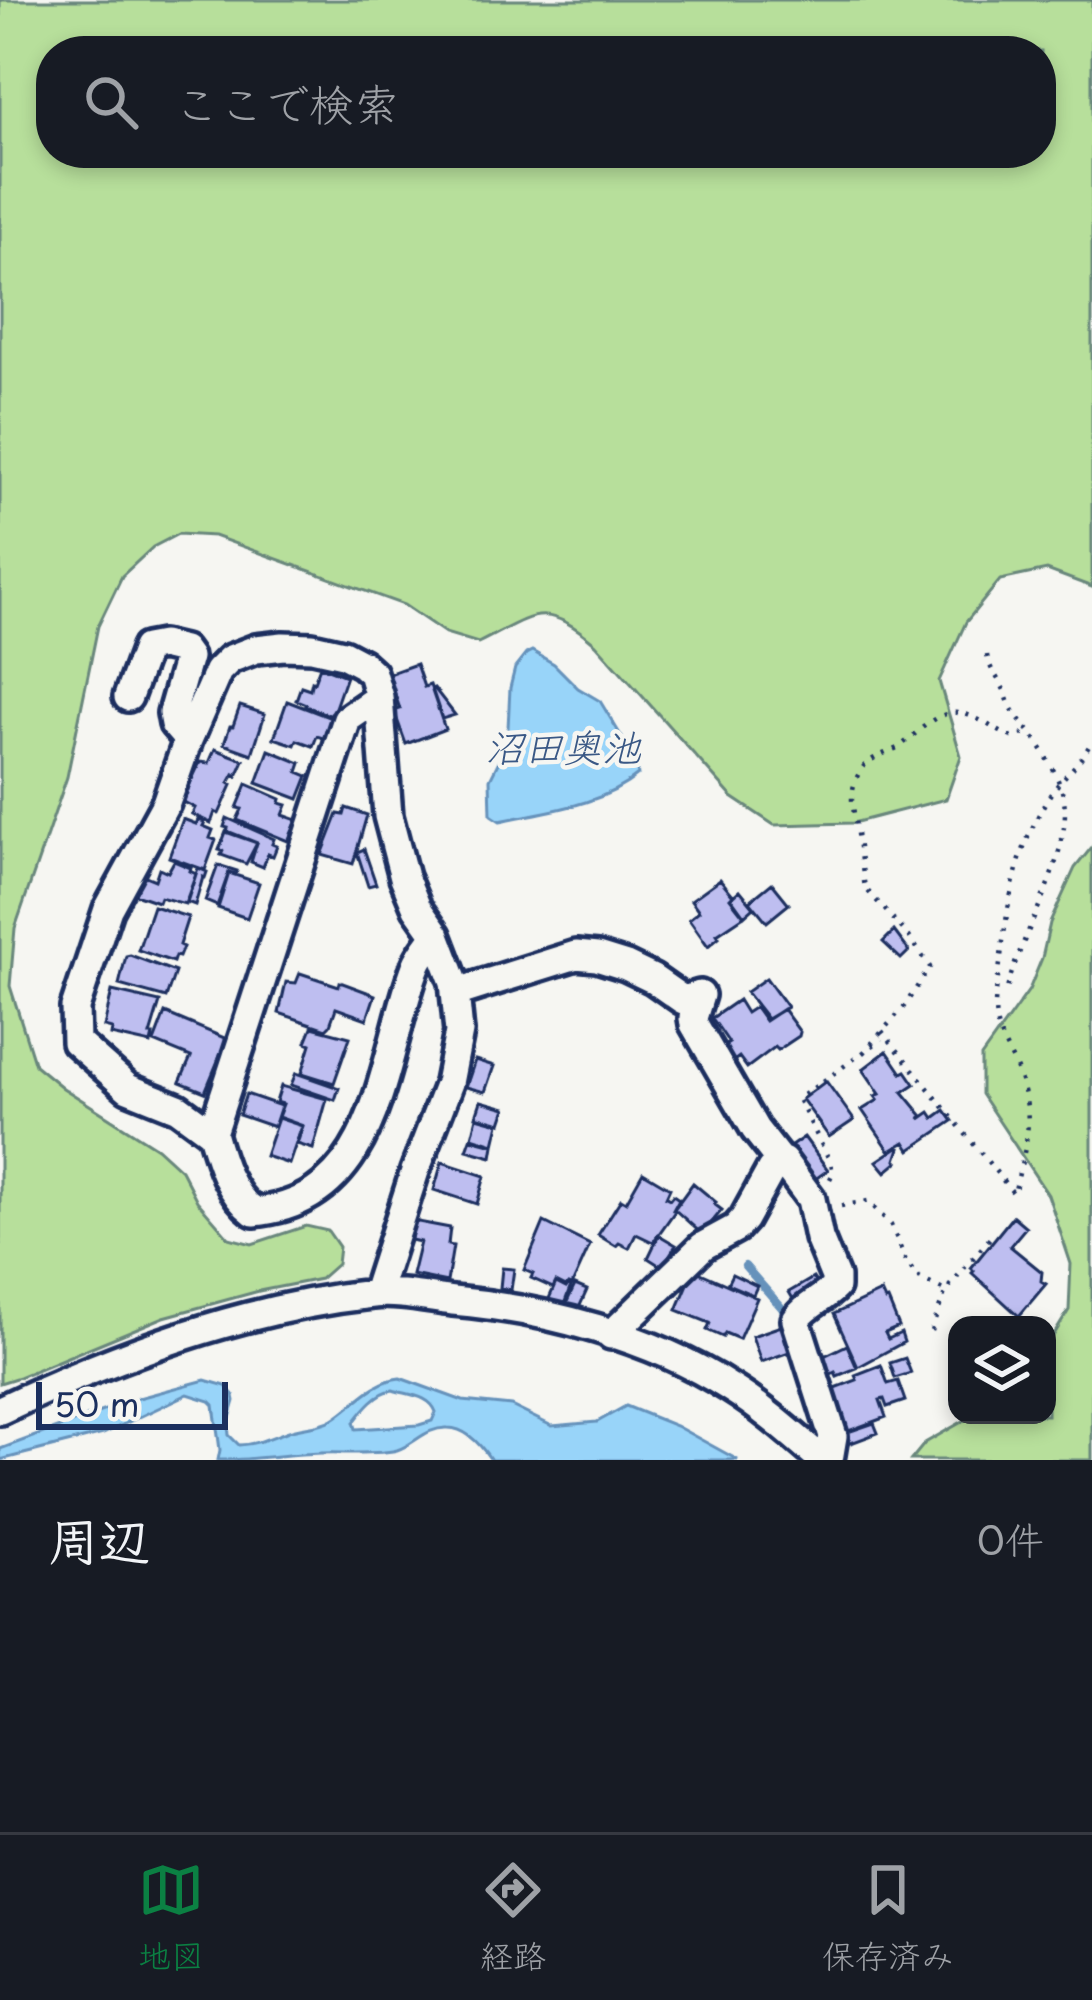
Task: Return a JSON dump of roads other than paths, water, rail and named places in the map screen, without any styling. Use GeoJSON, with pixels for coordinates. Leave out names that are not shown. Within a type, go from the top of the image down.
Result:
{"type":"FeatureCollection","features":[{"type":"Feature","properties":{"kind":"street"},"geometry":{"type":"LineString","coordinates":[[128,698],[146,648],[162,645],[183,650],[188,657],[172,712],[174,724],[188,740]]}},
{"type":"Feature","properties":{"kind":"street"},"geometry":{"type":"LineString","coordinates":[[212,1133],[178,1108],[128,1088],[76,1042],[75,1008],[108,909],[166,803],[218,670],[230,659],[256,649],[312,647],[343,654],[372,674],[379,697],[388,816],[404,877],[436,935],[454,982],[459,1032],[449,1083],[376,1294]]}},
{"type":"Feature","properties":{"kind":"street"},"geometry":{"type":"LineString","coordinates":[[379,697],[347,719],[212,1133],[221,1167],[254,1212],[298,1202],[331,1183],[347,1163],[383,1084],[417,962],[436,935]]}},
{"type":"Feature","properties":{"kind":"street"},"geometry":{"type":"LineString","coordinates":[[0,1410],[156,1344],[239,1319],[376,1294],[492,1304],[640,1343],[728,1386],[826,1460],[833,1436],[796,1320],[836,1283],[811,1199],[755,1130],[694,1024],[700,995],[683,1000],[626,966],[576,955],[455,993]]}},
{"type":"Feature","properties":{"kind":"street"},"geometry":{"type":"LineString","coordinates":[[611,1335],[704,1246],[736,1228],[771,1170],[781,1162]]}},
{"type":"Feature","properties":{"kind":"water","name":"沼田奥池"},"geometry":{"type":"Polygon","coordinates":[[[532,651],[600,701],[634,757],[638,775],[590,801],[500,821],[491,815],[490,779],[502,755],[515,668],[532,651]]]}},
{"type":"Feature","properties":{"kind":"water"},"geometry":{"type":"Polygon","coordinates":[[[400,1378],[463,1401],[511,1406],[552,1426],[597,1422],[626,1406],[676,1426],[738,1460],[491,1460],[467,1434],[448,1428],[433,1430],[390,1452],[218,1460],[214,1405],[188,1394],[103,1434],[0,1460],[0,1449],[135,1399],[205,1380],[226,1386],[234,1396],[229,1435],[239,1445],[328,1422],[400,1378]],[[393,1390],[371,1402],[354,1422],[356,1429],[432,1421],[436,1412],[429,1402],[393,1390]]]}},
{"type":"Feature","properties":{"kind":"waterway"},"geometry":{"type":"LineString","coordinates":[[745,1266],[782,1308],[787,1321]]}}]}
